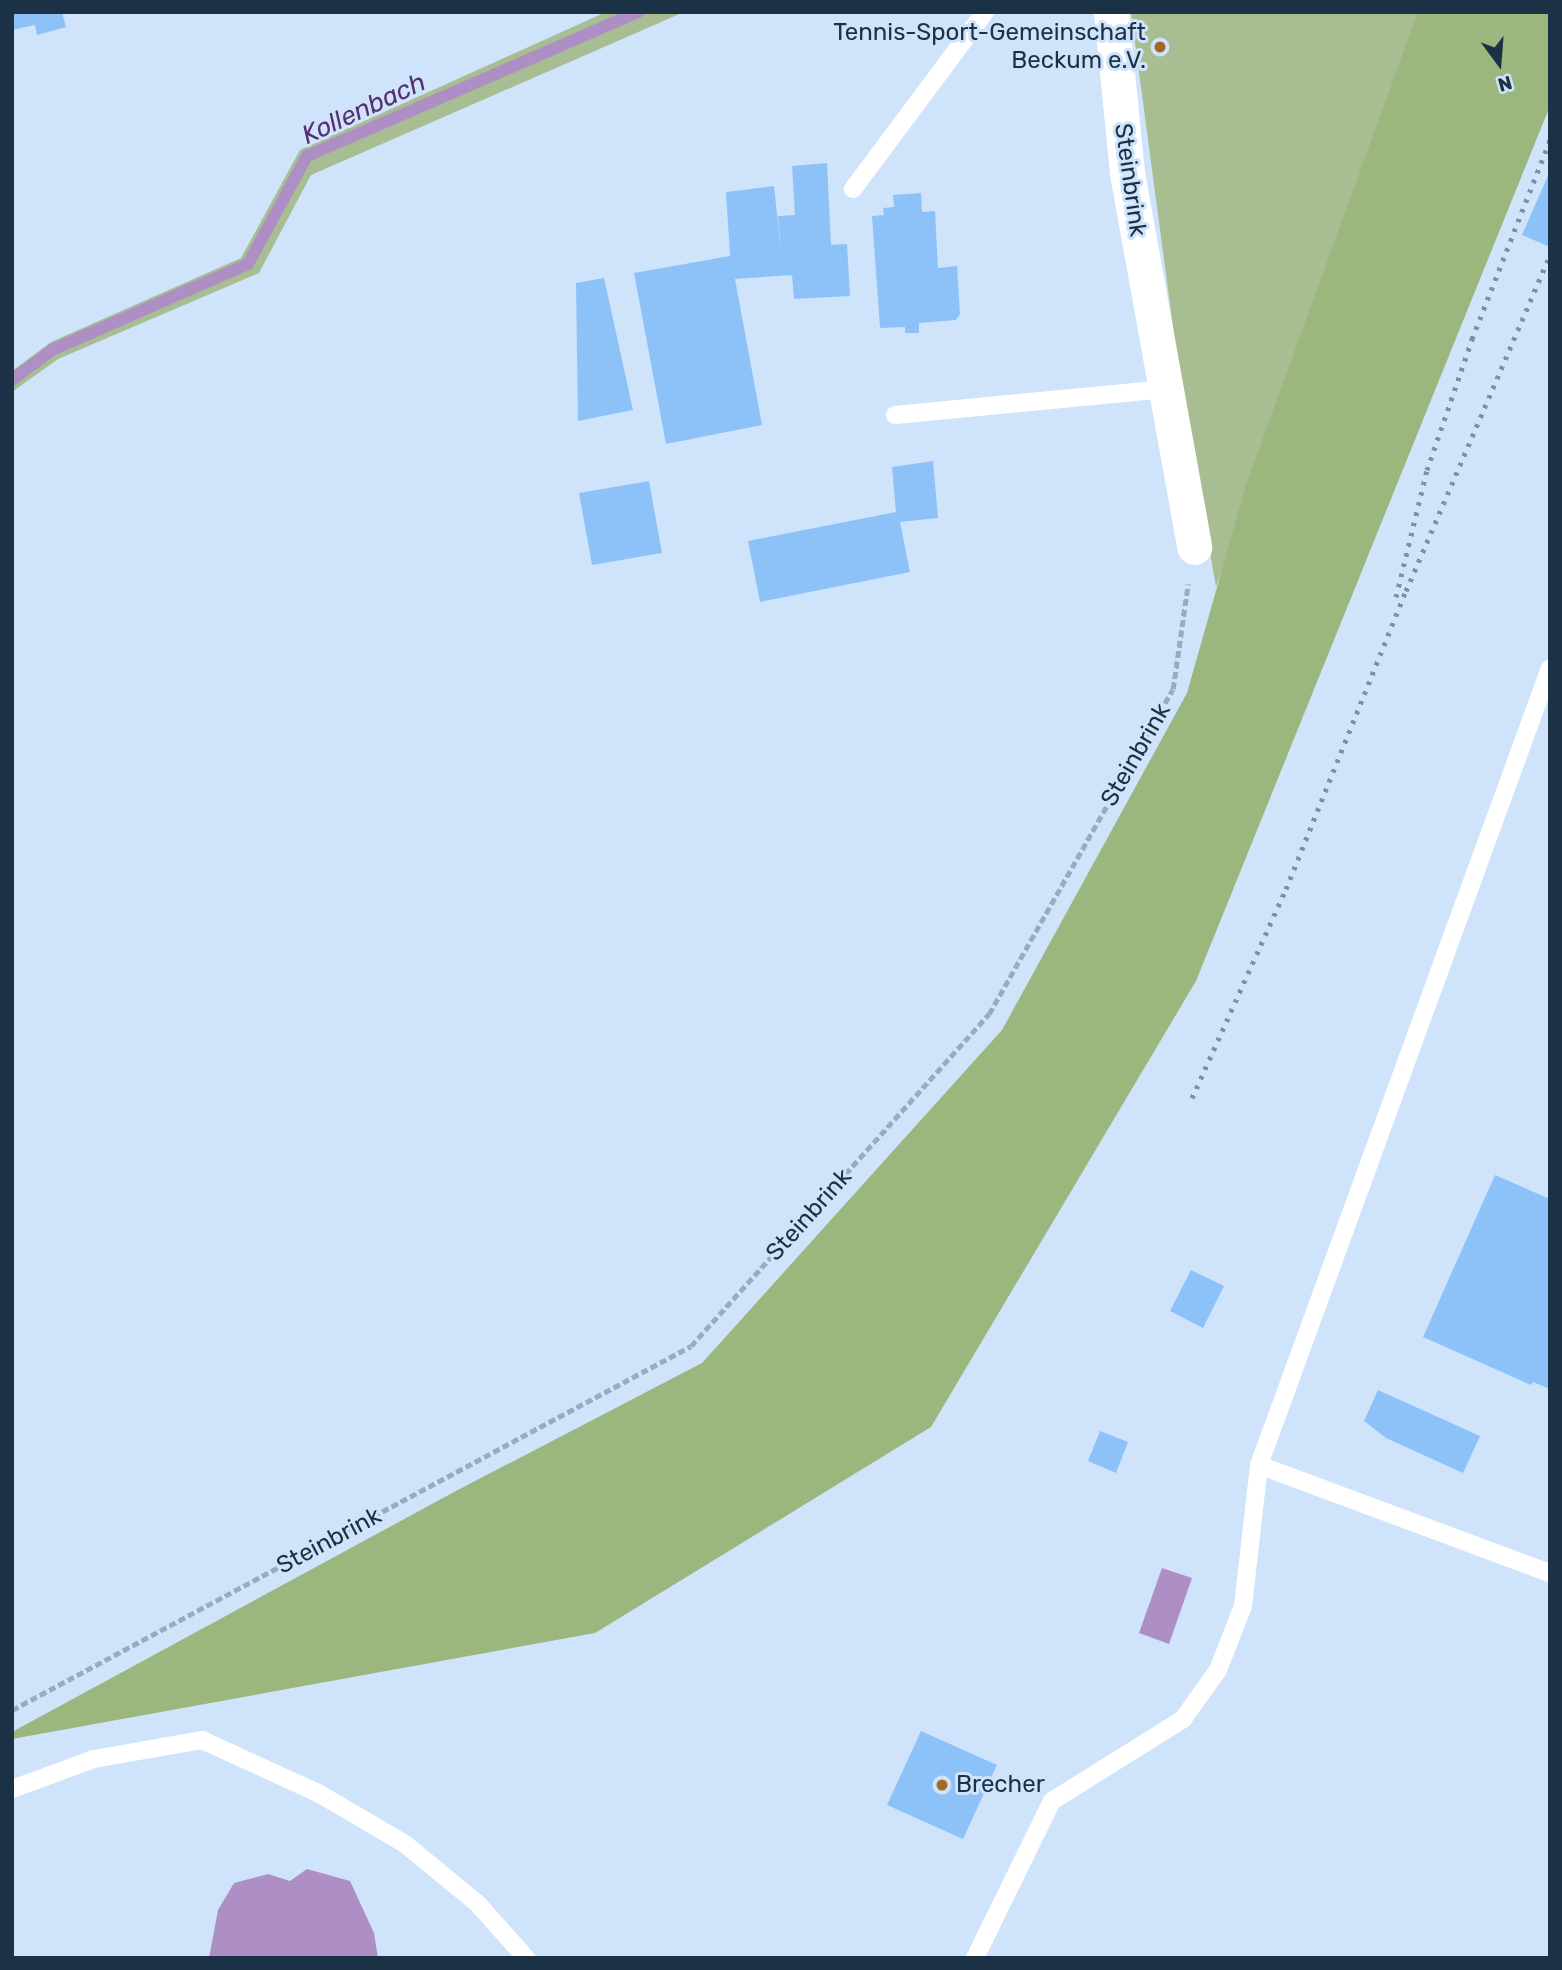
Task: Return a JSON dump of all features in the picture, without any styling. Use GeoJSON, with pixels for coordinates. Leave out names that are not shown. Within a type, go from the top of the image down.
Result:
{"type":"FeatureCollection","features":[{"type":"Feature","properties":{"kind":"street","name":"Steinbrink"},"geometry":{"type":"LineString","coordinates":[[1111,12],[1126,173],[1163,389],[1194,547]]}},
{"type":"Feature","properties":{"kind":"lane"},"geometry":{"type":"LineString","coordinates":[[853,189],[985,12]]}},
{"type":"Feature","properties":{"kind":"lane"},"geometry":{"type":"LineString","coordinates":[[895,415],[1163,389]]}},
{"type":"Feature","properties":{"kind":"lane"},"geometry":{"type":"LineString","coordinates":[[975,1958],[1052,1801],[1183,1719],[1218,1670],[1243,1606],[1259,1465],[1550,668]]}},
{"type":"Feature","properties":{"kind":"lane"},"geometry":{"type":"LineString","coordinates":[[1259,1465],[1550,1573]]}},
{"type":"Feature","properties":{"kind":"lane"},"geometry":{"type":"LineString","coordinates":[[12,1788],[94,1759],[202,1740],[318,1793],[405,1844],[478,1903],[526,1958]]}},
{"type":"Feature","properties":{"kind":"path","name":"Steinbrink"},"geometry":{"type":"LineString","coordinates":[[12,1710],[691,1346],[989,1014],[1173,690],[1194,547]]}},
{"type":"Feature","properties":{"kind":"green space"},"geometry":{"type":"Polygon","coordinates":[[[606,12],[684,12],[311,175],[259,273],[58,359],[12,392],[12,371],[51,342],[241,258],[300,150],[606,12]]]}},
{"type":"Feature","properties":{"kind":"green space"},"geometry":{"type":"Polygon","coordinates":[[[1131,12],[1420,12],[1216,587],[1179,372],[1131,12]]]}},
{"type":"Feature","properties":{"kind":"green space"},"geometry":{"type":"Polygon","coordinates":[[[1418,12],[1550,12],[1550,106],[1196,981],[931,1427],[595,1633],[12,1739],[12,1732],[454,1492],[702,1363],[1002,1030],[1187,693],[1246,485],[1418,12]]]}},
{"type":"Feature","properties":{"kind":"shaded area"},"geometry":{"type":"Polygon","coordinates":[[[1162,1568],[1192,1578],[1169,1644],[1139,1633],[1162,1568]]]}},
{"type":"Feature","properties":{"kind":"shaded area"},"geometry":{"type":"Polygon","coordinates":[[[307,1869],[350,1881],[374,1933],[378,1958],[209,1958],[218,1910],[234,1883],[268,1874],[290,1881],[307,1869]]]}},
{"type":"Feature","properties":{"kind":"building"},"geometry":{"type":"Polygon","coordinates":[[[12,12],[62,12],[66,27],[37,35],[35,25],[12,30],[12,12]]]}},
{"type":"Feature","properties":{"kind":"building"},"geometry":{"type":"Polygon","coordinates":[[[827,163],[831,245],[847,244],[850,296],[794,299],[792,275],[735,279],[762,425],[666,444],[634,273],[730,256],[726,192],[774,186],[781,251],[778,216],[795,215],[792,166],[827,163]]]}},
{"type":"Feature","properties":{"kind":"building"},"geometry":{"type":"Polygon","coordinates":[[[1550,171],[1550,247],[1522,235],[1550,171]]]}},
{"type":"Feature","properties":{"kind":"building"},"geometry":{"type":"Polygon","coordinates":[[[921,193],[922,212],[935,211],[938,268],[957,266],[960,314],[956,320],[919,323],[919,333],[905,333],[905,327],[880,328],[872,216],[884,215],[883,208],[894,207],[893,195],[921,193]]]}},
{"type":"Feature","properties":{"kind":"building"},"geometry":{"type":"Polygon","coordinates":[[[604,278],[633,410],[578,421],[576,283],[604,278]]]}},
{"type":"Feature","properties":{"kind":"building"},"geometry":{"type":"Polygon","coordinates":[[[933,461],[938,518],[900,522],[910,572],[760,602],[748,541],[896,512],[892,467],[933,461]]]}},
{"type":"Feature","properties":{"kind":"building"},"geometry":{"type":"Polygon","coordinates":[[[649,481],[662,553],[592,565],[579,493],[649,481]]]}},
{"type":"Feature","properties":{"kind":"building"},"geometry":{"type":"Polygon","coordinates":[[[1495,1175],[1550,1199],[1550,1389],[1533,1382],[1531,1385],[1423,1337],[1495,1175]]]}},
{"type":"Feature","properties":{"kind":"building"},"geometry":{"type":"Polygon","coordinates":[[[1191,1270],[1224,1286],[1203,1328],[1170,1311],[1191,1270]]]}},
{"type":"Feature","properties":{"kind":"building"},"geometry":{"type":"Polygon","coordinates":[[[1378,1390],[1480,1436],[1463,1473],[1386,1438],[1364,1421],[1378,1390]]]}},
{"type":"Feature","properties":{"kind":"building"},"geometry":{"type":"Polygon","coordinates":[[[1100,1431],[1128,1442],[1116,1473],[1088,1461],[1100,1431]]]}},
{"type":"Feature","properties":{"kind":"building","name":"Brecher"},"geometry":{"type":"Polygon","coordinates":[[[921,1731],[997,1765],[963,1839],[887,1805],[921,1731]]]}},
{"type":"Feature","properties":{"kind":"waterway","name":"Kollenbach"},"geometry":{"type":"LineString","coordinates":[[12,380],[52,350],[248,264],[307,156],[638,12]]}},
{"type":"Feature","properties":{"kind":"railway"},"geometry":{"type":"LineString","coordinates":[[1396,597],[1427,470],[1472,339],[1550,140]]}},
{"type":"Feature","properties":{"kind":"railway"},"geometry":{"type":"LineString","coordinates":[[1192,1098],[1286,889],[1406,591],[1550,255]]}},
{"type":"Feature","properties":{"kind":"place","name":"Tennis-Sport-Gemeinschaft Beckum e.V."},"geometry":{"type":"Point","coordinates":[1160,47]}},
{"type":"Feature","properties":{"kind":"place","name":"Brecher"},"geometry":{"type":"Point","coordinates":[942,1785]}}]}
